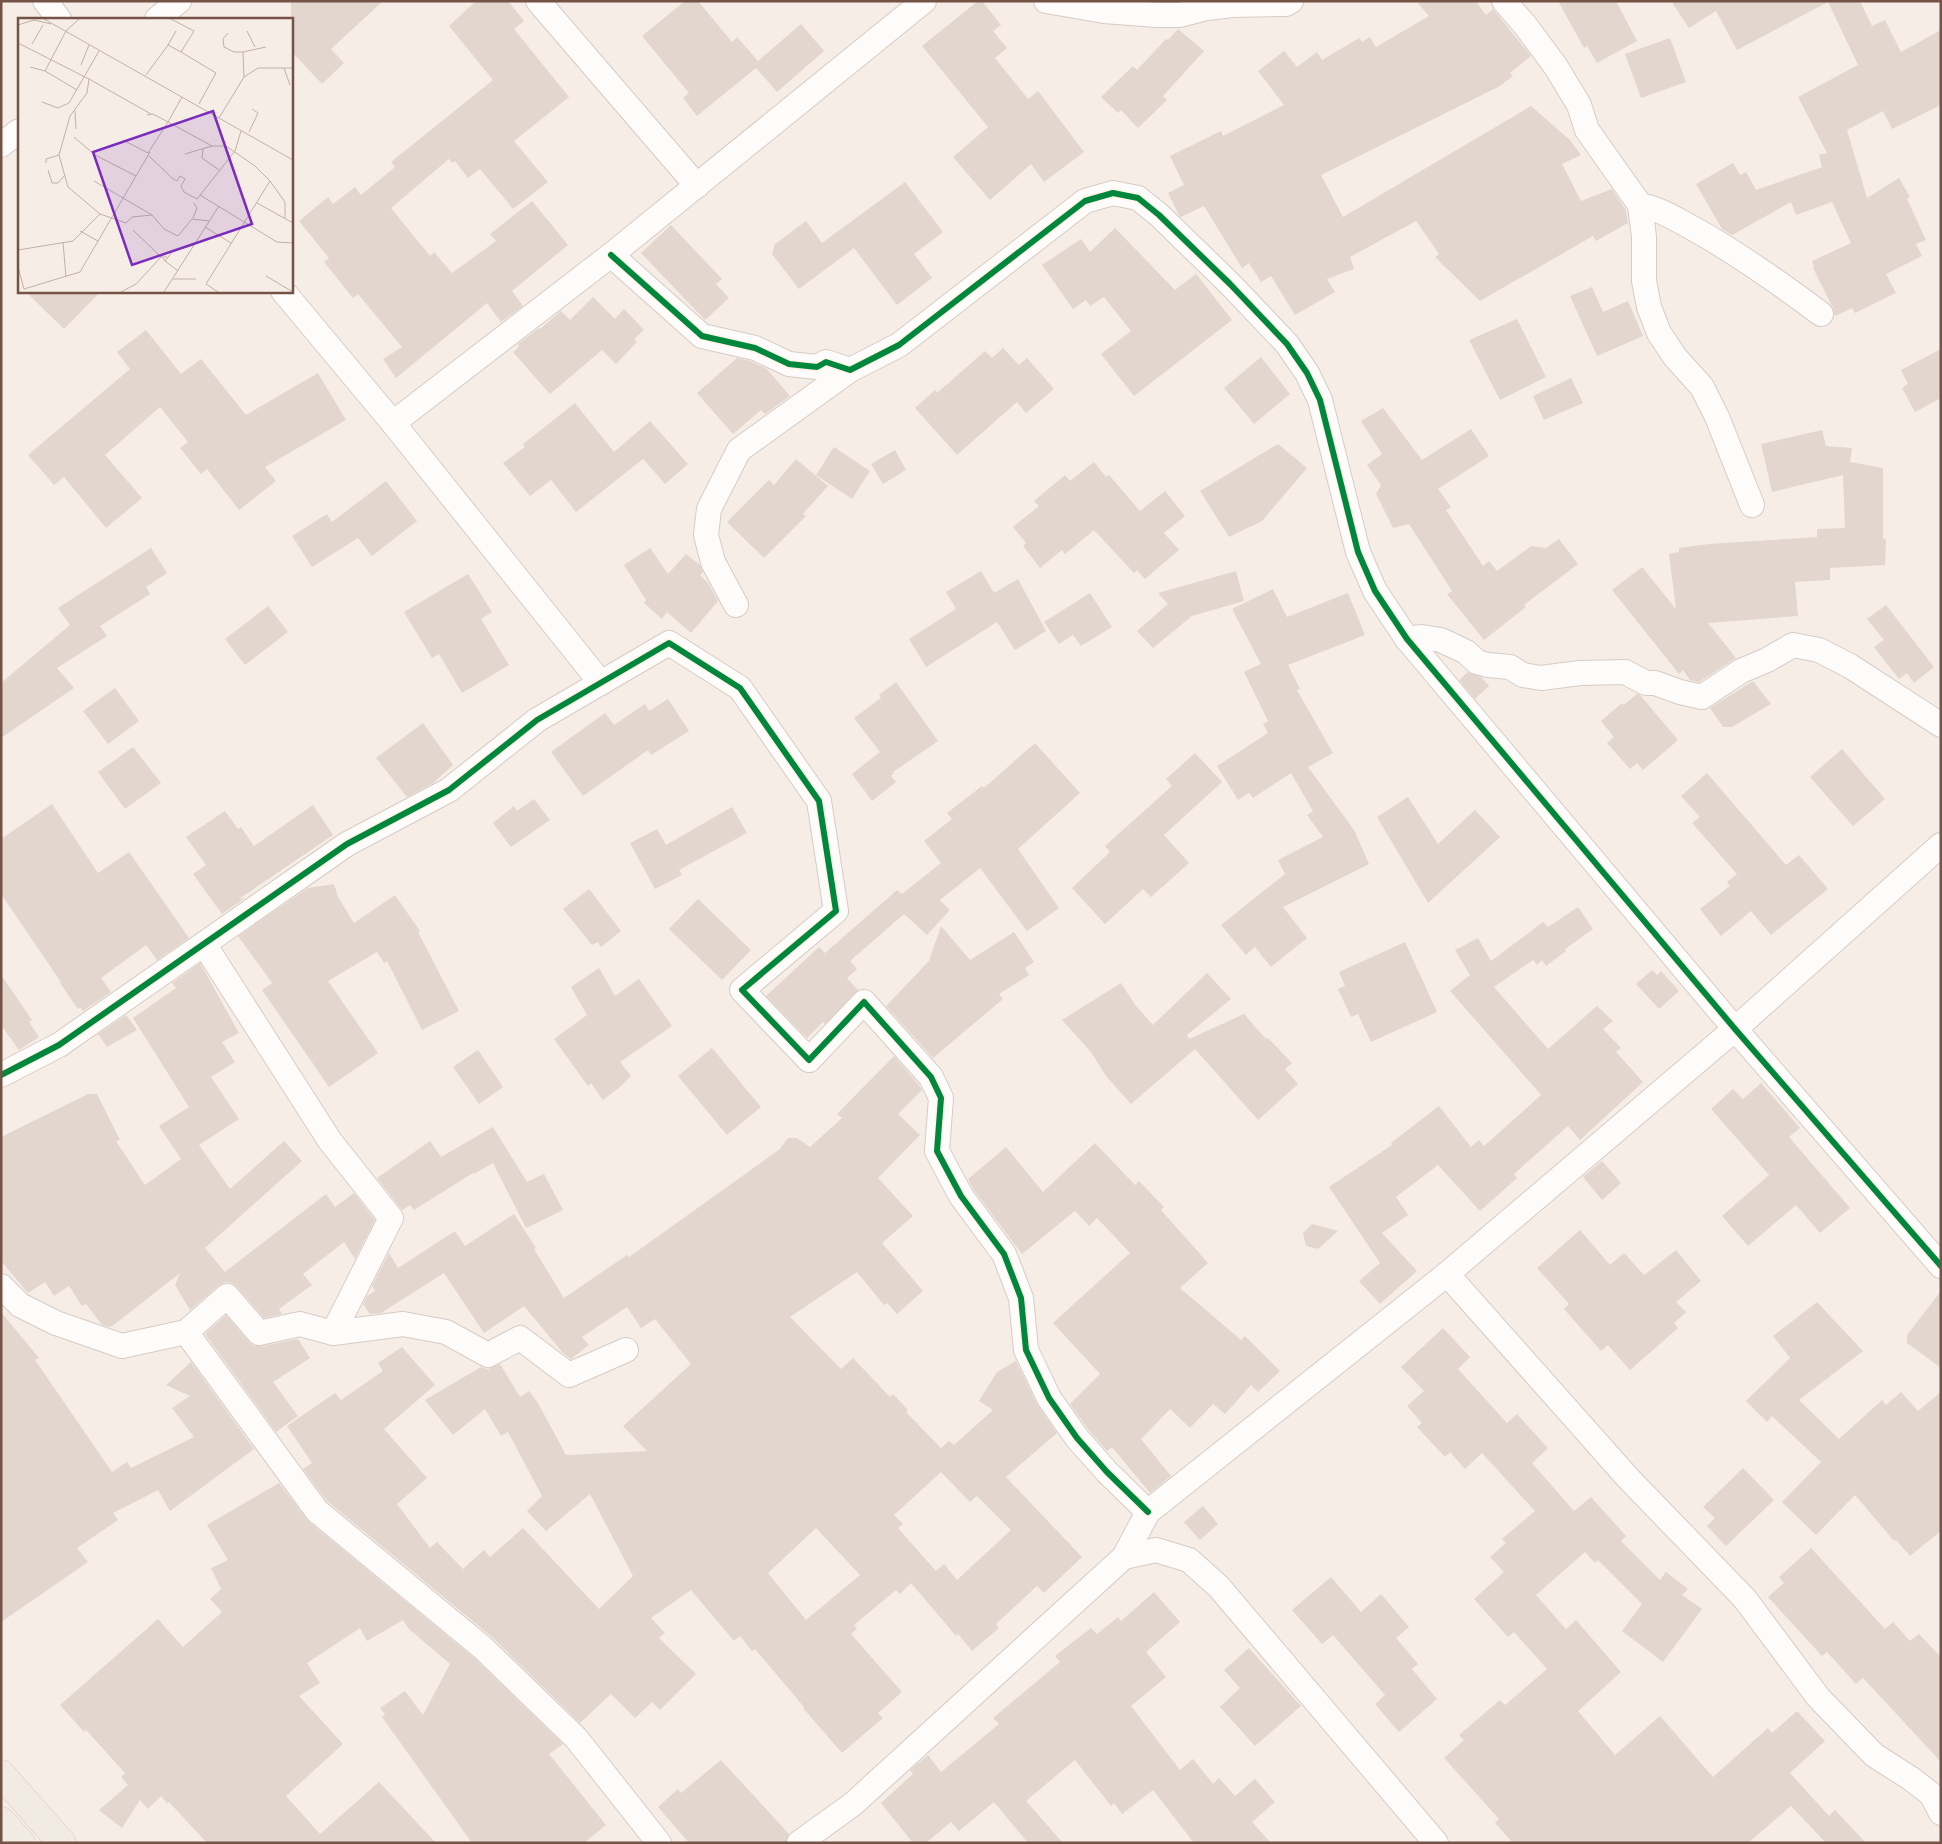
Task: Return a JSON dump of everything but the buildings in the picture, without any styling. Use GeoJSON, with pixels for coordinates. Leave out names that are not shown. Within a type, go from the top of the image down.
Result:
{"type":"FeatureCollection","features":[{"type":"Feature","properties":{"kind":"main road"},"geometry":{"type":"LineString","coordinates":[[1,1774],[62,1843]]}},
{"type":"Feature","properties":{"kind":"main road"},"geometry":{"type":"LineString","coordinates":[[1,1820],[21,1843]]}},
{"type":"Feature","properties":{"kind":"street"},"geometry":{"type":"LineString","coordinates":[[45,1],[58,18]]}},
{"type":"Feature","properties":{"kind":"street"},"geometry":{"type":"LineString","coordinates":[[158,18],[179,1]]}},
{"type":"Feature","properties":{"kind":"street"},"geometry":{"type":"LineString","coordinates":[[538,1],[697,186]]}},
{"type":"Feature","properties":{"kind":"street"},"geometry":{"type":"LineString","coordinates":[[393,423],[611,255],[924,1]]}},
{"type":"Feature","properties":{"kind":"street"},"geometry":{"type":"LineString","coordinates":[[1046,1],[1104,11],[1157,16],[1180,15],[1207,8],[1232,5],[1286,4],[1291,1]]}},
{"type":"Feature","properties":{"kind":"street"},"geometry":{"type":"LineString","coordinates":[[1504,1],[1525,25],[1556,67],[1579,105],[1586,130],[1640,205],[1644,237],[1644,281],[1649,307],[1660,333],[1675,357],[1702,388],[1717,417],[1752,505]]}},
{"type":"Feature","properties":{"kind":"street"},"geometry":{"type":"LineString","coordinates":[[1,145],[18,131]]}},
{"type":"Feature","properties":{"kind":"street"},"geometry":{"type":"LineString","coordinates":[[736,605],[714,562],[706,535],[709,509],[739,450],[850,370],[899,344],[1085,201],[1113,193],[1138,198],[1159,215],[1230,284],[1288,344],[1307,373],[1320,400],[1358,552],[1375,592],[1407,639],[1735,1029],[1941,1266]]}},
{"type":"Feature","properties":{"kind":"street"},"geometry":{"type":"LineString","coordinates":[[1640,205],[1656,208],[1715,241],[1763,272],[1821,314]]}},
{"type":"Feature","properties":{"kind":"street"},"geometry":{"type":"LineString","coordinates":[[611,255],[702,336],[755,348],[789,364],[817,367],[826,362],[850,370]]}},
{"type":"Feature","properties":{"kind":"street"},"geometry":{"type":"LineString","coordinates":[[285,292],[393,423],[601,683]]}},
{"type":"Feature","properties":{"kind":"street"},"geometry":{"type":"LineString","coordinates":[[1407,639],[1422,637],[1441,640],[1466,652],[1477,662],[1510,667],[1523,675],[1541,678],[1580,673],[1625,672],[1646,683],[1702,697],[1741,671],[1767,660],[1793,645],[1819,650],[1850,666],[1941,725]]}},
{"type":"Feature","properties":{"kind":"street"},"geometry":{"type":"LineString","coordinates":[[1,1075],[59,1045],[346,844],[449,790],[537,720],[669,643],[740,688],[819,801],[836,911],[742,990],[809,1060],[864,1002],[931,1077],[941,1098],[937,1151],[961,1196],[1004,1254],[1021,1298],[1026,1350],[1049,1398],[1078,1438],[1107,1472],[1148,1512]]}},
{"type":"Feature","properties":{"kind":"street"},"geometry":{"type":"LineString","coordinates":[[799,1843],[853,1804],[1124,1556],[1148,1512],[1447,1274],[1735,1029],[1941,845]]}},
{"type":"Feature","properties":{"kind":"street"},"geometry":{"type":"LineString","coordinates":[[204,944],[330,1141],[390,1218],[333,1334]]}},
{"type":"Feature","properties":{"kind":"street"},"geometry":{"type":"LineString","coordinates":[[1447,1274],[1628,1478],[1745,1599],[1818,1697],[1874,1755],[1931,1794],[1941,1813]]}},
{"type":"Feature","properties":{"kind":"street"},"geometry":{"type":"LineString","coordinates":[[1,1286],[20,1305],[56,1323],[122,1346],[186,1332],[227,1296],[259,1333],[300,1324],[333,1334],[403,1324],[446,1332],[488,1354],[520,1338],[569,1375],[626,1350]]}},
{"type":"Feature","properties":{"kind":"street"},"geometry":{"type":"LineString","coordinates":[[186,1332],[317,1510],[476,1642],[533,1696],[576,1738],[659,1843]]}},
{"type":"Feature","properties":{"kind":"street"},"geometry":{"type":"LineString","coordinates":[[1124,1556],[1156,1550],[1189,1560],[1220,1587],[1436,1843]]}},
{"type":"Feature","properties":{"kind":"cycle path"},"geometry":{"type":"LineString","coordinates":[[611,255],[702,336],[755,348],[789,364],[817,367],[826,362],[850,370],[899,345],[1085,201],[1113,193],[1138,198],[1159,215],[1230,284],[1287,344],[1307,373],[1320,400],[1358,552],[1375,591],[1407,639],[1735,1029],[1941,1266]]}},
{"type":"Feature","properties":{"kind":"cycle path"},"geometry":{"type":"LineString","coordinates":[[1,1075],[59,1045],[347,844],[449,790],[537,720],[669,643],[740,688],[819,801],[836,911],[742,990],[809,1060],[864,1002],[931,1077],[941,1098],[937,1151],[961,1196],[1004,1254],[1021,1298],[1026,1350],[1049,1398],[1077,1438],[1107,1472],[1148,1512]]}}]}
